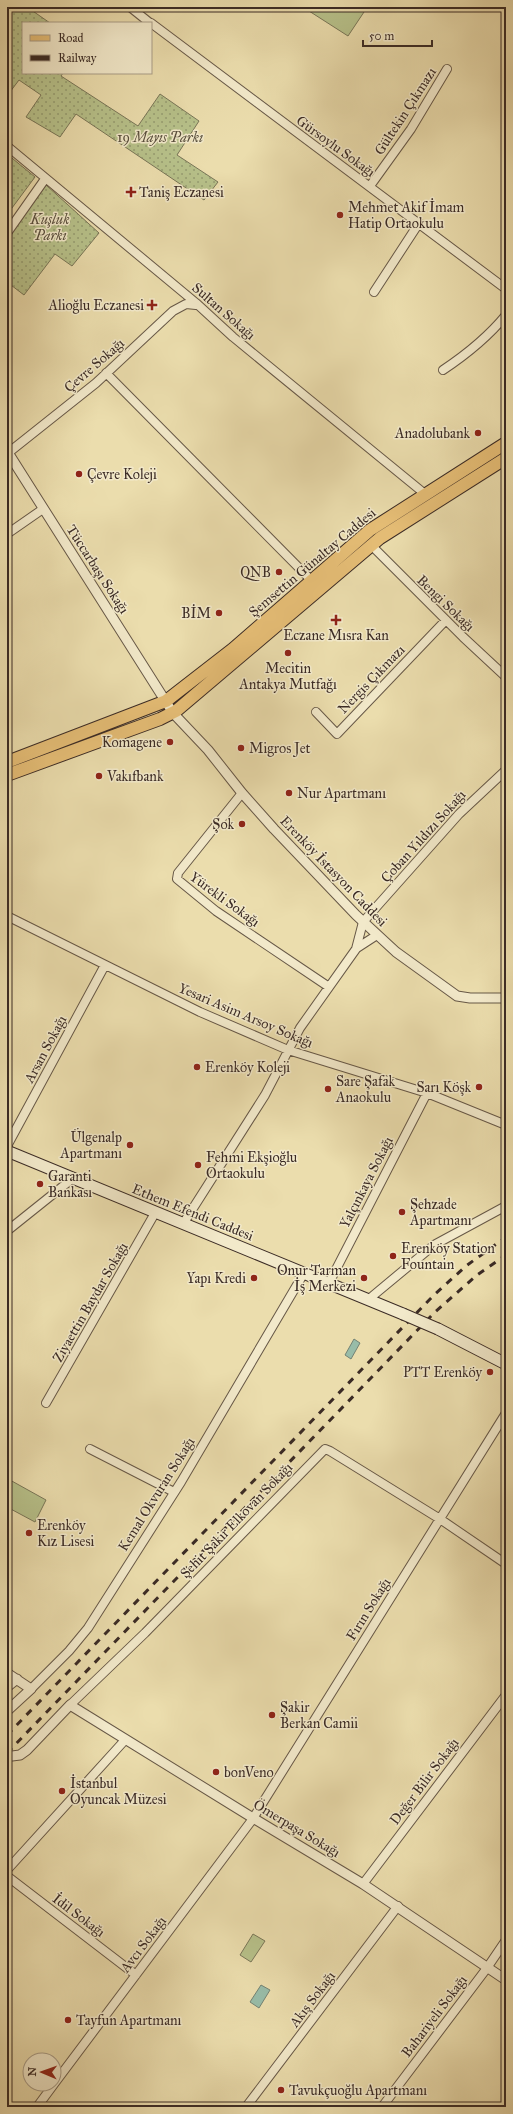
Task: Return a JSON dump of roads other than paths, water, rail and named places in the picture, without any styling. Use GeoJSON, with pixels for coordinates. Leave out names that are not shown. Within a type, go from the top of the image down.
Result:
{"type":"FeatureCollection","features":[{"type":"Feature","properties":{"kind":"main road","name":"Şemsettin Günaltay Caddesi"},"geometry":{"type":"LineString","coordinates":[[7,762],[166,701],[233,649],[370,530],[506,443]]}},
{"type":"Feature","properties":{"kind":"main road","name":"Şemsettin Günaltay Caddesi"},"geometry":{"type":"LineString","coordinates":[[7,775],[173,713],[371,545],[391,530],[506,458]]}},
{"type":"Feature","properties":{"kind":"main road","name":"Ethem Efendi Caddesi"},"geometry":{"type":"LineString","coordinates":[[7,1151],[155,1213],[369,1299],[438,1329],[506,1364]]}},
{"type":"Feature","properties":{"kind":"street","name":"Gürsoylu Sokağı"},"geometry":{"type":"LineString","coordinates":[[130,7],[150,22]]}},
{"type":"Feature","properties":{"kind":"street","name":"Gürsoylu Sokağı"},"geometry":{"type":"LineString","coordinates":[[152,24],[217,74],[419,222],[506,289]]}},
{"type":"Feature","properties":{"kind":"street","name":"Gültekin Çıkmazı"},"geometry":{"type":"LineString","coordinates":[[370,186],[411,129],[447,69]]}},
{"type":"Feature","properties":{"kind":"street","name":"Sultan Sokağı"},"geometry":{"type":"LineString","coordinates":[[7,146],[199,306],[233,337],[425,494]]}},
{"type":"Feature","properties":{"kind":"street"},"geometry":{"type":"LineString","coordinates":[[7,233],[45,179]]}},
{"type":"Feature","properties":{"kind":"street"},"geometry":{"type":"LineString","coordinates":[[374,292],[419,222]]}},
{"type":"Feature","properties":{"kind":"street"},"geometry":{"type":"LineString","coordinates":[[173,311],[179,300],[177,288]]}},
{"type":"Feature","properties":{"kind":"street","name":"Çevre Sokağı"},"geometry":{"type":"LineString","coordinates":[[8,452],[106,373],[173,311],[188,303],[199,306]]}},
{"type":"Feature","properties":{"kind":"street"},"geometry":{"type":"LineString","coordinates":[[444,370],[462,358],[487,336],[506,315]]}},
{"type":"Feature","properties":{"kind":"street"},"geometry":{"type":"LineString","coordinates":[[106,373],[311,580]]}},
{"type":"Feature","properties":{"kind":"street","name":"Tüccarbaşı Sokağı"},"geometry":{"type":"LineString","coordinates":[[8,452],[166,701]]}},
{"type":"Feature","properties":{"kind":"street"},"geometry":{"type":"LineString","coordinates":[[7,534],[43,509]]}},
{"type":"Feature","properties":{"kind":"street","name":"Bengi Sokağı"},"geometry":{"type":"LineString","coordinates":[[371,545],[446,620],[506,676]]}},
{"type":"Feature","properties":{"kind":"street","name":"Nergis Çıkmazı"},"geometry":{"type":"LineString","coordinates":[[316,712],[337,734],[446,620]]}},
{"type":"Feature","properties":{"kind":"street"},"geometry":{"type":"LineString","coordinates":[[166,701],[173,713]]}},
{"type":"Feature","properties":{"kind":"street","name":"Erenköy İstasyon Caddesi"},"geometry":{"type":"LineString","coordinates":[[173,713],[213,756],[242,793],[274,829],[363,922],[410,964],[452,993],[465,998],[506,998]]}},
{"type":"Feature","properties":{"kind":"street","name":"Çoban Yıldızı Sokağı"},"geometry":{"type":"LineString","coordinates":[[363,922],[463,809],[506,770]]}},
{"type":"Feature","properties":{"kind":"street","name":"Yürekli Sokağı"},"geometry":{"type":"LineString","coordinates":[[242,793],[178,873],[177,879],[216,910],[329,987]]}},
{"type":"Feature","properties":{"kind":"street","name":"Yesari Asim Arsoy Sokağı"},"geometry":{"type":"LineString","coordinates":[[7,916],[200,1012],[288,1050],[427,1093],[506,1125]]}},
{"type":"Feature","properties":{"kind":"street"},"geometry":{"type":"LineString","coordinates":[[183,1224],[265,1095],[300,1028],[356,949],[363,922]]}},
{"type":"Feature","properties":{"kind":"street"},"geometry":{"type":"LineString","coordinates":[[356,949],[377,935]]}},
{"type":"Feature","properties":{"kind":"street","name":"Arsan Sokağı"},"geometry":{"type":"LineString","coordinates":[[7,1146],[105,965]]}},
{"type":"Feature","properties":{"kind":"street","name":"Yalçınkaya Sokağı"},"geometry":{"type":"LineString","coordinates":[[329,1283],[427,1093]]}},
{"type":"Feature","properties":{"kind":"street"},"geometry":{"type":"LineString","coordinates":[[7,1231],[72,1179]]}},
{"type":"Feature","properties":{"kind":"street"},"geometry":{"type":"LineString","coordinates":[[369,1299],[434,1245],[506,1206]]}},
{"type":"Feature","properties":{"kind":"street","name":"Ziyaettin Baydar Sokağı"},"geometry":{"type":"LineString","coordinates":[[46,1403],[155,1213]]}},
{"type":"Feature","properties":{"kind":"street","name":"Kemal Okvuran Sokağı"},"geometry":{"type":"LineString","coordinates":[[7,1711],[70,1651],[86,1632],[174,1492],[304,1273]]}},
{"type":"Feature","properties":{"kind":"street","name":"Fırın Sokağı"},"geometry":{"type":"LineString","coordinates":[[253,1818],[506,1413]]}},
{"type":"Feature","properties":{"kind":"street"},"geometry":{"type":"LineString","coordinates":[[90,1449],[174,1492]]}},
{"type":"Feature","properties":{"kind":"street","name":"Şehit Şakir Elkovan Sokağı"},"geometry":{"type":"LineString","coordinates":[[12,1756],[20,1755],[27,1750],[70,1705],[151,1627],[323,1450],[330,1451],[440,1519],[506,1564]]}},
{"type":"Feature","properties":{"kind":"street"},"geometry":{"type":"LineString","coordinates":[[7,1673],[31,1689]]}},
{"type":"Feature","properties":{"kind":"street"},"geometry":{"type":"LineString","coordinates":[[7,1687],[17,1679]]}},
{"type":"Feature","properties":{"kind":"street","name":"Değer Bilir Sokağı"},"geometry":{"type":"LineString","coordinates":[[363,1884],[506,1695]]}},
{"type":"Feature","properties":{"kind":"street","name":"Ömerpaşa Sokağı"},"geometry":{"type":"LineString","coordinates":[[70,1705],[398,1906],[506,1980]]}},
{"type":"Feature","properties":{"kind":"street"},"geometry":{"type":"LineString","coordinates":[[7,1870],[125,1740]]}},
{"type":"Feature","properties":{"kind":"street","name":"Avcı Sokağı"},"geometry":{"type":"LineString","coordinates":[[62,2073],[253,1818]]}},
{"type":"Feature","properties":{"kind":"street","name":"İdil Sokağı"},"geometry":{"type":"LineString","coordinates":[[7,1876],[136,1975]]}},
{"type":"Feature","properties":{"kind":"street","name":"Akış Sokağı"},"geometry":{"type":"LineString","coordinates":[[246,2107],[398,1906]]}},
{"type":"Feature","properties":{"kind":"street","name":"Bahariyeli Sokağı"},"geometry":{"type":"LineString","coordinates":[[382,2107],[487,1968],[506,1940]]}},
{"type":"Feature","properties":{"kind":"street","name":"Avcı Sokağı"},"geometry":{"type":"LineString","coordinates":[[37,2107],[48,2092]]}},
{"type":"Feature","properties":{"kind":"railway"},"geometry":{"type":"LineString","coordinates":[[7,1735],[434,1295],[466,1266],[506,1237]]}},
{"type":"Feature","properties":{"kind":"railway"},"geometry":{"type":"LineString","coordinates":[[7,1753],[435,1312],[477,1275],[506,1255]]}},
{"type":"Feature","properties":{"kind":"place","name":"Taniş Eczanesi"},"geometry":{"type":"Point","coordinates":[131,192]}},
{"type":"Feature","properties":{"kind":"place","name":"Mehmet Akif İmam Hatip Ortaokulu"},"geometry":{"type":"Point","coordinates":[340,215]}},
{"type":"Feature","properties":{"kind":"place","name":"Alioğlu Eczanesi"},"geometry":{"type":"Point","coordinates":[152,305]}},
{"type":"Feature","properties":{"kind":"place","name":"Anadolubank"},"geometry":{"type":"Point","coordinates":[478,433]}},
{"type":"Feature","properties":{"kind":"place","name":"Çevre Koleji"},"geometry":{"type":"Point","coordinates":[79,474]}},
{"type":"Feature","properties":{"kind":"place","name":"QNB"},"geometry":{"type":"Point","coordinates":[279,572]}},
{"type":"Feature","properties":{"kind":"place","name":"BİM"},"geometry":{"type":"Point","coordinates":[219,613]}},
{"type":"Feature","properties":{"kind":"place","name":"Eczane Mısra Kan"},"geometry":{"type":"Point","coordinates":[336,620]}},
{"type":"Feature","properties":{"kind":"place","name":"Mecitin Antakya Mutfağı"},"geometry":{"type":"Point","coordinates":[288,653]}},
{"type":"Feature","properties":{"kind":"place","name":"Komagene"},"geometry":{"type":"Point","coordinates":[170,742]}},
{"type":"Feature","properties":{"kind":"place","name":"Migros Jet"},"geometry":{"type":"Point","coordinates":[241,748]}},
{"type":"Feature","properties":{"kind":"place","name":"Vakıfbank"},"geometry":{"type":"Point","coordinates":[99,776]}},
{"type":"Feature","properties":{"kind":"place","name":"Nur Apartmanı"},"geometry":{"type":"Point","coordinates":[289,793]}},
{"type":"Feature","properties":{"kind":"place","name":"Şok"},"geometry":{"type":"Point","coordinates":[242,824]}},
{"type":"Feature","properties":{"kind":"place","name":"Erenköy Koleji"},"geometry":{"type":"Point","coordinates":[197,1067]}},
{"type":"Feature","properties":{"kind":"place","name":"Sarı Köşk"},"geometry":{"type":"Point","coordinates":[479,1087]}},
{"type":"Feature","properties":{"kind":"place","name":"Sare Şafak Anaokulu"},"geometry":{"type":"Point","coordinates":[328,1089]}},
{"type":"Feature","properties":{"kind":"place","name":"Ülgenalp Apartmanı"},"geometry":{"type":"Point","coordinates":[130,1145]}},
{"type":"Feature","properties":{"kind":"place","name":"Fehmi Ekşioğlu Ortaokulu"},"geometry":{"type":"Point","coordinates":[198,1165]}},
{"type":"Feature","properties":{"kind":"place","name":"Garanti Bankası"},"geometry":{"type":"Point","coordinates":[40,1184]}},
{"type":"Feature","properties":{"kind":"place","name":"Şehzade Apartmanı"},"geometry":{"type":"Point","coordinates":[402,1212]}},
{"type":"Feature","properties":{"kind":"place","name":"Erenköy Station Fountain"},"geometry":{"type":"Point","coordinates":[393,1256]}},
{"type":"Feature","properties":{"kind":"place","name":"Yapı Kredi"},"geometry":{"type":"Point","coordinates":[254,1278]}},
{"type":"Feature","properties":{"kind":"place","name":"Onur Tarman İş Merkezi"},"geometry":{"type":"Point","coordinates":[364,1278]}},
{"type":"Feature","properties":{"kind":"place","name":"PTT Erenköy"},"geometry":{"type":"Point","coordinates":[490,1372]}},
{"type":"Feature","properties":{"kind":"place","name":"Erenköy Kız Lisesi"},"geometry":{"type":"Point","coordinates":[29,1533]}},
{"type":"Feature","properties":{"kind":"place","name":"Şakir Berkan Camii"},"geometry":{"type":"Point","coordinates":[272,1715]}},
{"type":"Feature","properties":{"kind":"place","name":"bonVeno"},"geometry":{"type":"Point","coordinates":[216,1772]}},
{"type":"Feature","properties":{"kind":"place","name":"İstanbul Oyuncak Müzesi"},"geometry":{"type":"Point","coordinates":[62,1791]}},
{"type":"Feature","properties":{"kind":"place","name":"Tayfun Apartmanı"},"geometry":{"type":"Point","coordinates":[68,2020]}},
{"type":"Feature","properties":{"kind":"place","name":"Tavukçuoğlu Apartmanı"},"geometry":{"type":"Point","coordinates":[281,2090]}},
{"type":"Feature","properties":{"kind":"park label","name":"19 Mayıs Parkı"},"geometry":{"type":"Point","coordinates":[160,137]}},
{"type":"Feature","properties":{"kind":"park label","name":"Kuşluk Parkı"},"geometry":{"type":"Point","coordinates":[50,228]}}]}
